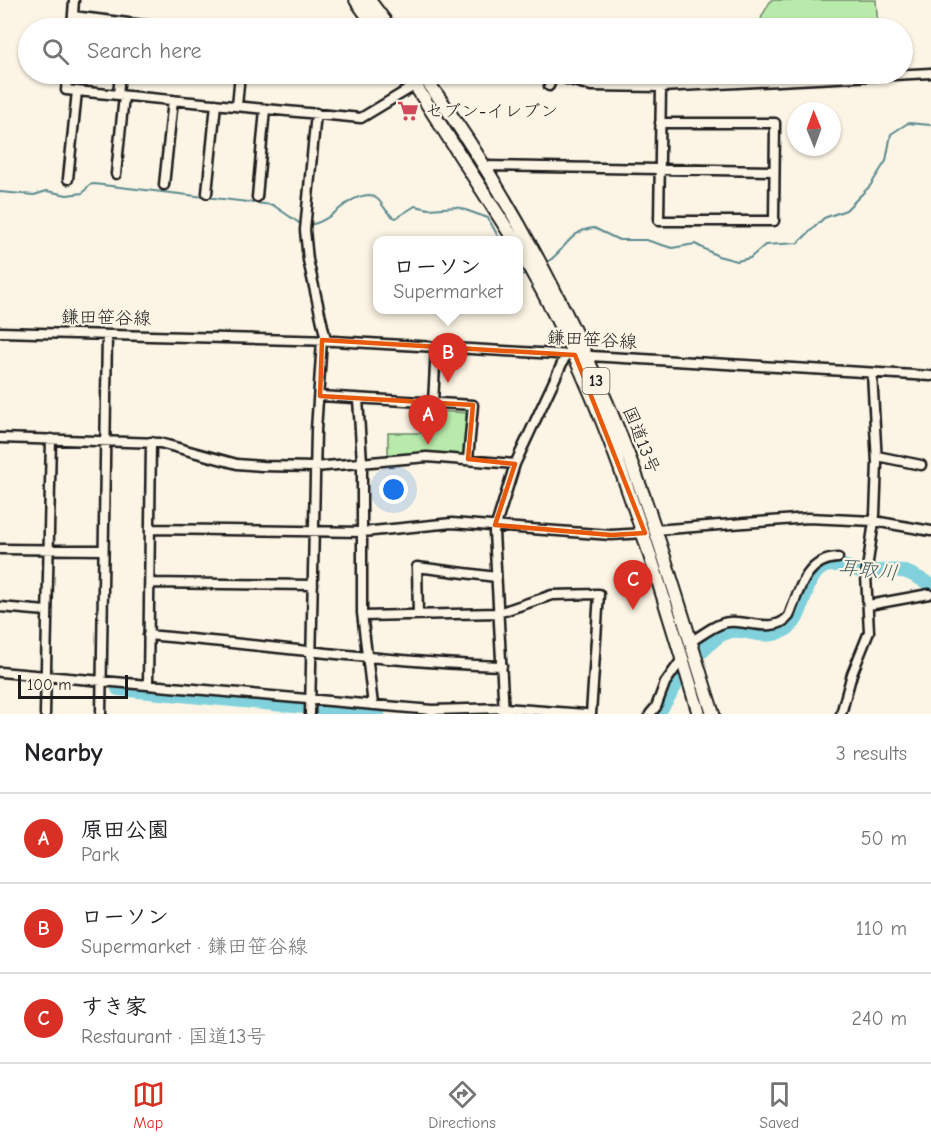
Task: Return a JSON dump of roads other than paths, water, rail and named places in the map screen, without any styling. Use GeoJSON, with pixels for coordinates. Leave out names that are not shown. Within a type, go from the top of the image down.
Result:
{"type":"FeatureCollection","features":[{"type":"Feature","properties":{"kind":"highway"},"geometry":{"type":"LineString","coordinates":[[356,0],[369,18]]}},
{"type":"Feature","properties":{"kind":"highway"},"geometry":{"type":"LineString","coordinates":[[369,0],[382,18]]}},
{"type":"Feature","properties":{"kind":"highway","name":"国道13号"},"geometry":{"type":"LineString","coordinates":[[427,84],[512,236]]}},
{"type":"Feature","properties":{"kind":"highway","name":"国道13号"},"geometry":{"type":"LineString","coordinates":[[428,84],[482,166],[532,250],[629,486],[650,531],[713,714]]}},
{"type":"Feature","properties":{"kind":"highway","name":"国道13号"},"geometry":{"type":"LineString","coordinates":[[523,256],[575,355]]}},
{"type":"Feature","properties":{"kind":"highway","name":"国道13号"},"geometry":{"type":"LineString","coordinates":[[650,531],[682,658],[699,714]]}},
{"type":"Feature","properties":{"kind":"street"},"geometry":{"type":"LineString","coordinates":[[74,0],[73,16],[83,18]]}},
{"type":"Feature","properties":{"kind":"street"},"geometry":{"type":"LineString","coordinates":[[913,74],[931,73]]}},
{"type":"Feature","properties":{"kind":"street"},"geometry":{"type":"LineString","coordinates":[[67,84],[66,90],[365,117],[415,84]]}},
{"type":"Feature","properties":{"kind":"street"},"geometry":{"type":"LineString","coordinates":[[116,174],[120,84]]}},
{"type":"Feature","properties":{"kind":"street"},"geometry":{"type":"LineString","coordinates":[[237,106],[239,84]]}},
{"type":"Feature","properties":{"kind":"street"},"geometry":{"type":"LineString","coordinates":[[584,84],[661,87],[719,84]]}},
{"type":"Feature","properties":{"kind":"street"},"geometry":{"type":"LineString","coordinates":[[660,123],[775,123],[774,221],[659,221],[660,123],[661,87]]}},
{"type":"Feature","properties":{"kind":"street"},"geometry":{"type":"LineString","coordinates":[[68,179],[77,91]]}},
{"type":"Feature","properties":{"kind":"street"},"geometry":{"type":"LineString","coordinates":[[164,185],[172,100]]}},
{"type":"Feature","properties":{"kind":"street"},"geometry":{"type":"LineString","coordinates":[[207,193],[216,104]]}},
{"type":"Feature","properties":{"kind":"street"},"geometry":{"type":"LineString","coordinates":[[256,197],[265,109]]}},
{"type":"Feature","properties":{"kind":"street"},"geometry":{"type":"LineString","coordinates":[[311,709],[315,467],[324,340],[304,230],[316,113]]}},
{"type":"Feature","properties":{"kind":"street"},"geometry":{"type":"LineString","coordinates":[[482,166],[660,171],[774,171]]}},
{"type":"Feature","properties":{"kind":"street","name":"鎌田笹谷線"},"geometry":{"type":"LineString","coordinates":[[0,332],[324,340],[931,376]]}},
{"type":"Feature","properties":{"kind":"street"},"geometry":{"type":"LineString","coordinates":[[102,714],[106,335]]}},
{"type":"Feature","properties":{"kind":"street"},"geometry":{"type":"LineString","coordinates":[[433,403],[436,347]]}},
{"type":"Feature","properties":{"kind":"street"},"geometry":{"type":"LineString","coordinates":[[504,711],[495,525],[514,464],[575,355]]}},
{"type":"Feature","properties":{"kind":"street"},"geometry":{"type":"LineString","coordinates":[[841,714],[852,674],[870,632],[866,575],[873,521],[877,456],[872,373]]}},
{"type":"Feature","properties":{"kind":"street"},"geometry":{"type":"LineString","coordinates":[[320,396],[472,405],[468,459]]}},
{"type":"Feature","properties":{"kind":"street"},"geometry":{"type":"LineString","coordinates":[[358,399],[362,462],[363,616],[373,705]]}},
{"type":"Feature","properties":{"kind":"street"},"geometry":{"type":"LineString","coordinates":[[0,438],[152,442],[237,464],[315,467],[427,457],[514,464]]}},
{"type":"Feature","properties":{"kind":"street"},"geometry":{"type":"LineString","coordinates":[[45,714],[51,439]]}},
{"type":"Feature","properties":{"kind":"street"},"geometry":{"type":"LineString","coordinates":[[148,684],[152,442]]}},
{"type":"Feature","properties":{"kind":"street"},"geometry":{"type":"LineString","coordinates":[[877,456],[921,465]]}},
{"type":"Feature","properties":{"kind":"street"},"geometry":{"type":"LineString","coordinates":[[150,529],[363,532],[429,523],[495,525],[611,535],[808,518],[873,521],[931,531]]}},
{"type":"Feature","properties":{"kind":"street"},"geometry":{"type":"LineString","coordinates":[[0,549],[102,550]]}},
{"type":"Feature","properties":{"kind":"street"},"geometry":{"type":"LineString","coordinates":[[690,642],[727,622],[764,624],[783,622],[789,616],[812,568],[824,560],[838,558]]}},
{"type":"Feature","properties":{"kind":"street"},"geometry":{"type":"LineString","coordinates":[[418,615],[417,567],[496,578]]}},
{"type":"Feature","properties":{"kind":"street"},"geometry":{"type":"LineString","coordinates":[[150,583],[313,585]]}},
{"type":"Feature","properties":{"kind":"street"},"geometry":{"type":"LineString","coordinates":[[363,616],[498,613],[552,594],[599,594],[591,714]]}},
{"type":"Feature","properties":{"kind":"street"},"geometry":{"type":"LineString","coordinates":[[869,605],[929,594]]}},
{"type":"Feature","properties":{"kind":"street"},"geometry":{"type":"LineString","coordinates":[[0,607],[46,611]]}},
{"type":"Feature","properties":{"kind":"street"},"geometry":{"type":"LineString","coordinates":[[148,635],[312,649],[405,661],[502,666]]}},
{"type":"Feature","properties":{"kind":"street"},"geometry":{"type":"LineString","coordinates":[[650,714],[656,707],[665,683],[682,658]]}},
{"type":"Feature","properties":{"kind":"street"},"geometry":{"type":"LineString","coordinates":[[0,672],[148,684],[311,709],[373,705],[458,711],[585,714]]}},
{"type":"Feature","properties":{"kind":"waterway"},"geometry":{"type":"LineString","coordinates":[[544,264],[578,233],[594,228],[619,240],[646,240],[672,248],[695,244],[718,256],[737,261],[750,258],[765,245],[798,243],[824,218],[846,210],[870,186],[886,161],[891,134],[908,123],[931,125]]}},
{"type":"Feature","properties":{"kind":"waterway"},"geometry":{"type":"LineString","coordinates":[[0,192],[34,195],[47,191],[67,195],[83,193],[89,185],[94,184],[273,205],[302,225]]}},
{"type":"Feature","properties":{"kind":"waterway"},"geometry":{"type":"LineString","coordinates":[[308,225],[324,220],[360,196],[369,195],[378,199],[388,213],[396,218],[415,206],[429,209],[457,207],[488,218],[498,236]]}},
{"type":"Feature","properties":{"kind":"waterway","name":"耳取川"},"geometry":{"type":"LineString","coordinates":[[703,651],[725,633],[743,631],[771,634],[783,631],[796,620],[812,578],[826,566],[840,565],[860,571],[902,571],[931,585]]}},
{"type":"Feature","properties":{"kind":"waterway","name":"耳取川"},"geometry":{"type":"LineString","coordinates":[[658,714],[679,680]]}},
{"type":"Feature","properties":{"kind":"waterway","name":"耳取川"},"geometry":{"type":"LineString","coordinates":[[118,689],[378,714]]}},
{"type":"Feature","properties":{"kind":"place","name":"セブン-イレブン"},"geometry":{"type":"Point","coordinates":[408,111]}},
{"type":"Feature","properties":{"kind":"place","name":"ローソン"},"geometry":{"type":"Point","coordinates":[448,383]}},
{"type":"Feature","properties":{"kind":"place","name":"原田公園"},"geometry":{"type":"Point","coordinates":[428,445]}},
{"type":"Feature","properties":{"kind":"place","name":"すき家"},"geometry":{"type":"Point","coordinates":[633,610]}}]}
